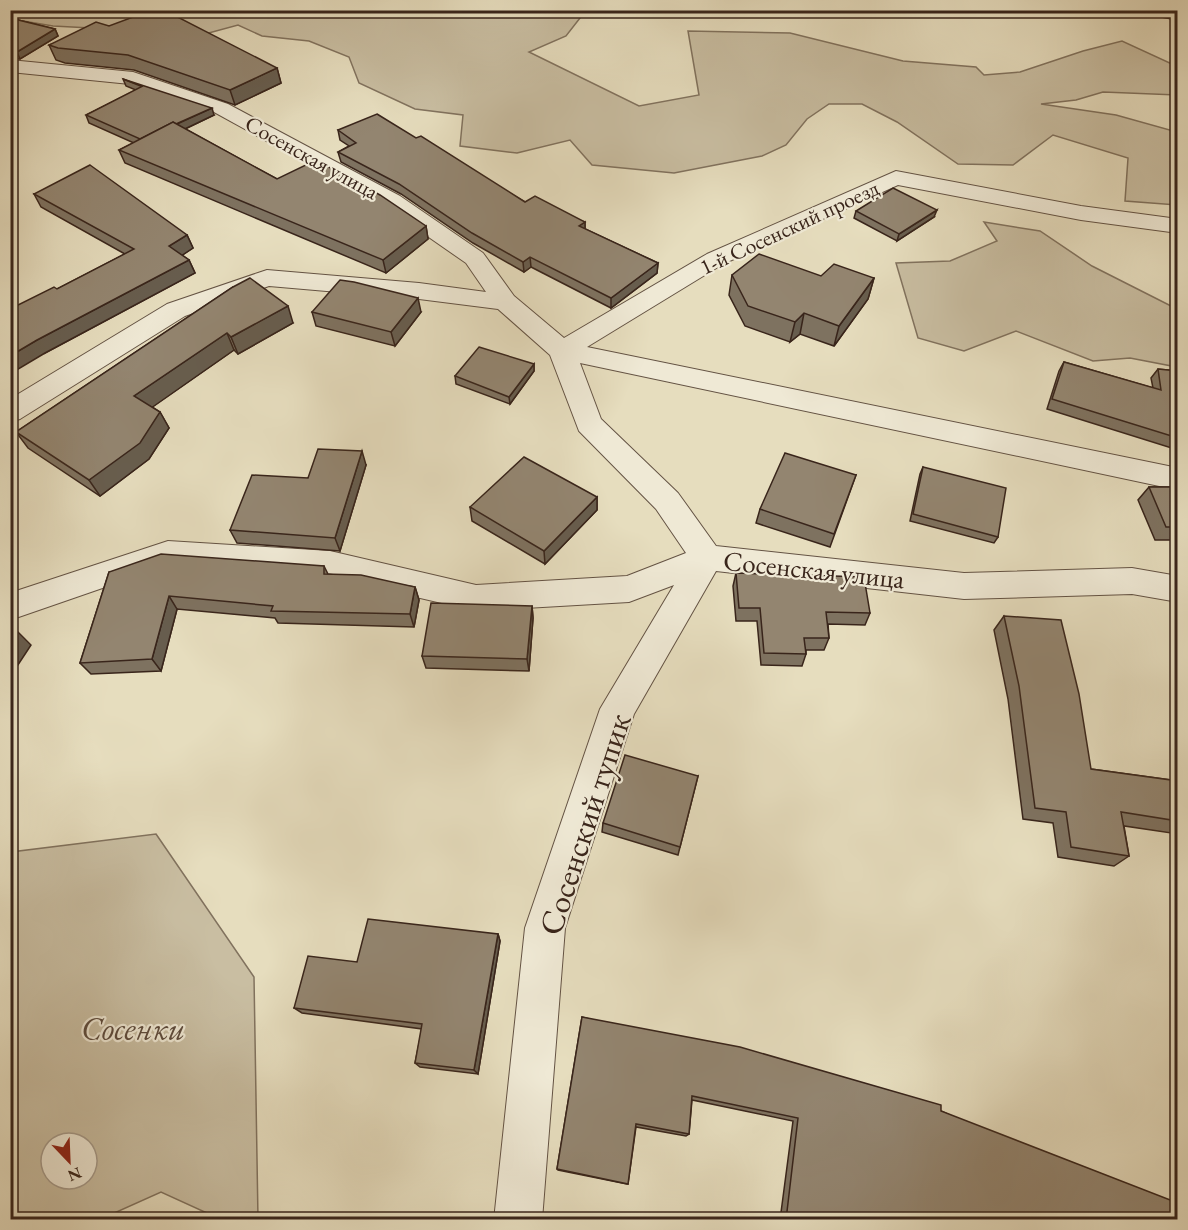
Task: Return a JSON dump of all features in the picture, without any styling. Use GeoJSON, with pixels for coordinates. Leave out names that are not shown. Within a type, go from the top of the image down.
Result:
{"type":"FeatureCollection","features":[{"type":"Feature","properties":{"kind":"street","name":"Сосенская улица"},"geometry":{"type":"LineString","coordinates":[[10,66],[133,78],[222,108],[392,201],[476,258],[505,302],[562,351],[590,424],[667,501],[707,558],[964,586],[1132,581],[1178,589]]}},
{"type":"Feature","properties":{"kind":"street"},"geometry":{"type":"LineString","coordinates":[[19,84],[35,70]]}},
{"type":"Feature","properties":{"kind":"street","name":"1-й Сосенский проезд"},"geometry":{"type":"LineString","coordinates":[[562,351],[715,259],[896,178],[1081,213],[1178,226]]}},
{"type":"Feature","properties":{"kind":"street"},"geometry":{"type":"LineString","coordinates":[[10,412],[176,310],[267,278],[419,291],[505,302]]}},
{"type":"Feature","properties":{"kind":"street","name":"Сосенская улица"},"geometry":{"type":"LineString","coordinates":[[562,351],[1178,479]]}},
{"type":"Feature","properties":{"kind":"street"},"geometry":{"type":"LineString","coordinates":[[10,607],[168,553],[330,564],[476,598],[628,589],[707,558]]}},
{"type":"Feature","properties":{"kind":"street","name":"Сосенский тупик"},"geometry":{"type":"LineString","coordinates":[[518,1220],[545,928],[618,709],[707,558]]}},
{"type":"Feature","properties":{"kind":"green space"},"geometry":{"type":"Polygon","coordinates":[[[10,11],[579,11],[580,18],[566,36],[529,52],[639,106],[699,95],[688,31],[790,33],[903,61],[976,67],[984,75],[1020,72],[1122,41],[1172,64],[1177,95],[1103,92],[1076,100],[1041,104],[1116,115],[1177,132],[1177,205],[1125,201],[1128,158],[1053,135],[1013,165],[958,164],[897,122],[862,104],[829,104],[807,119],[786,145],[762,156],[674,173],[592,165],[570,140],[517,153],[460,146],[463,115],[415,109],[359,83],[349,57],[309,41],[262,36],[238,25],[205,34],[53,26],[11,19],[10,11]]]}},
{"type":"Feature","properties":{"kind":"green space"},"geometry":{"type":"Polygon","coordinates":[[[984,222],[1040,231],[1092,266],[1177,309],[1177,367],[1130,358],[1093,361],[1016,331],[964,351],[918,338],[896,263],[950,261],[997,241],[984,222]]]}},
{"type":"Feature","properties":{"kind":"green space","name":"Сосенки"},"geometry":{"type":"Polygon","coordinates":[[[156,834],[254,977],[258,1219],[220,1219],[161,1192],[101,1219],[11,1219],[11,852],[156,834]]]}},
{"type":"Feature","properties":{"kind":"building"},"geometry":{"type":"Polygon","coordinates":[[[152,10],[164,10],[277,68],[230,90],[128,55],[58,48],[49,45],[96,22],[109,26],[152,10]]]}},
{"type":"Feature","properties":{"kind":"building"},"geometry":{"type":"Polygon","coordinates":[[[10,18],[55,29],[17,52],[10,52],[10,18]]]}},
{"type":"Feature","properties":{"kind":"building"},"geometry":{"type":"Polygon","coordinates":[[[123,79],[212,108],[176,124],[173,122],[140,139],[86,115],[143,86],[123,79]]]}},
{"type":"Feature","properties":{"kind":"building"},"geometry":{"type":"Polygon","coordinates":[[[377,114],[416,138],[421,136],[525,202],[535,196],[585,222],[579,226],[658,263],[611,298],[530,257],[523,262],[472,233],[399,184],[338,152],[356,143],[338,130],[377,114]]]}},
{"type":"Feature","properties":{"kind":"building"},"geometry":{"type":"Polygon","coordinates":[[[173,122],[277,179],[316,160],[380,195],[426,226],[383,260],[119,150],[173,122]]]}},
{"type":"Feature","properties":{"kind":"building"},"geometry":{"type":"Polygon","coordinates":[[[90,165],[187,235],[169,246],[189,260],[10,356],[10,309],[54,287],[57,289],[134,249],[34,194],[90,165]]]}},
{"type":"Feature","properties":{"kind":"building"},"geometry":{"type":"Polygon","coordinates":[[[893,188],[937,210],[899,234],[856,211],[893,188]]]}},
{"type":"Feature","properties":{"kind":"building"},"geometry":{"type":"Polygon","coordinates":[[[759,254],[821,276],[834,264],[874,278],[839,326],[804,313],[795,322],[748,306],[732,275],[759,254]]]}},
{"type":"Feature","properties":{"kind":"building"},"geometry":{"type":"Polygon","coordinates":[[[250,278],[288,306],[231,337],[227,333],[134,396],[160,412],[140,443],[89,480],[16,432],[233,287],[250,278]]]}},
{"type":"Feature","properties":{"kind":"building"},"geometry":{"type":"Polygon","coordinates":[[[340,280],[418,298],[391,332],[312,312],[340,280]]]}},
{"type":"Feature","properties":{"kind":"building"},"geometry":{"type":"Polygon","coordinates":[[[479,347],[534,364],[509,397],[455,376],[479,347]]]}},
{"type":"Feature","properties":{"kind":"building"},"geometry":{"type":"Polygon","coordinates":[[[1064,362],[1161,390],[1158,369],[1178,371],[1178,438],[1052,399],[1064,362]]]}},
{"type":"Feature","properties":{"kind":"building"},"geometry":{"type":"Polygon","coordinates":[[[318,449],[362,451],[335,538],[230,530],[252,475],[308,478],[318,449]]]}},
{"type":"Feature","properties":{"kind":"building"},"geometry":{"type":"Polygon","coordinates":[[[785,453],[856,475],[834,534],[760,509],[785,453]]]}},
{"type":"Feature","properties":{"kind":"building"},"geometry":{"type":"Polygon","coordinates":[[[524,457],[597,497],[544,551],[470,507],[524,457]]]}},
{"type":"Feature","properties":{"kind":"building"},"geometry":{"type":"Polygon","coordinates":[[[923,467],[1006,488],[998,537],[913,514],[923,467]]]}},
{"type":"Feature","properties":{"kind":"building"},"geometry":{"type":"Polygon","coordinates":[[[1149,487],[1178,487],[1178,527],[1166,527],[1149,487]]]}},
{"type":"Feature","properties":{"kind":"building"},"geometry":{"type":"Polygon","coordinates":[[[161,554],[324,566],[324,574],[361,575],[415,587],[410,614],[271,611],[273,606],[169,596],[152,659],[80,663],[109,572],[161,554]]]}},
{"type":"Feature","properties":{"kind":"building"},"geometry":{"type":"Polygon","coordinates":[[[736,573],[864,577],[870,613],[826,612],[829,638],[804,638],[806,654],[764,653],[760,608],[739,608],[736,573]]]}},
{"type":"Feature","properties":{"kind":"building"},"geometry":{"type":"Polygon","coordinates":[[[431,603],[532,606],[527,659],[422,656],[431,603]]]}},
{"type":"Feature","properties":{"kind":"building"},"geometry":{"type":"Polygon","coordinates":[[[1004,616],[1061,620],[1079,694],[1091,769],[1178,781],[1178,821],[1121,812],[1129,856],[1071,847],[1066,812],[1035,808],[1019,686],[1004,616]]]}},
{"type":"Feature","properties":{"kind":"building"},"geometry":{"type":"Polygon","coordinates":[[[625,755],[698,776],[680,847],[603,823],[625,755]]]}},
{"type":"Feature","properties":{"kind":"building"},"geometry":{"type":"Polygon","coordinates":[[[368,919],[498,934],[474,1070],[415,1063],[422,1024],[294,1008],[308,956],[357,962],[368,919]]]}},
{"type":"Feature","properties":{"kind":"building"},"geometry":{"type":"Polygon","coordinates":[[[582,1017],[740,1047],[941,1105],[941,1111],[1178,1203],[1178,1220],[786,1220],[798,1118],[692,1096],[689,1134],[636,1124],[628,1184],[557,1169],[582,1017]]]}}]}
